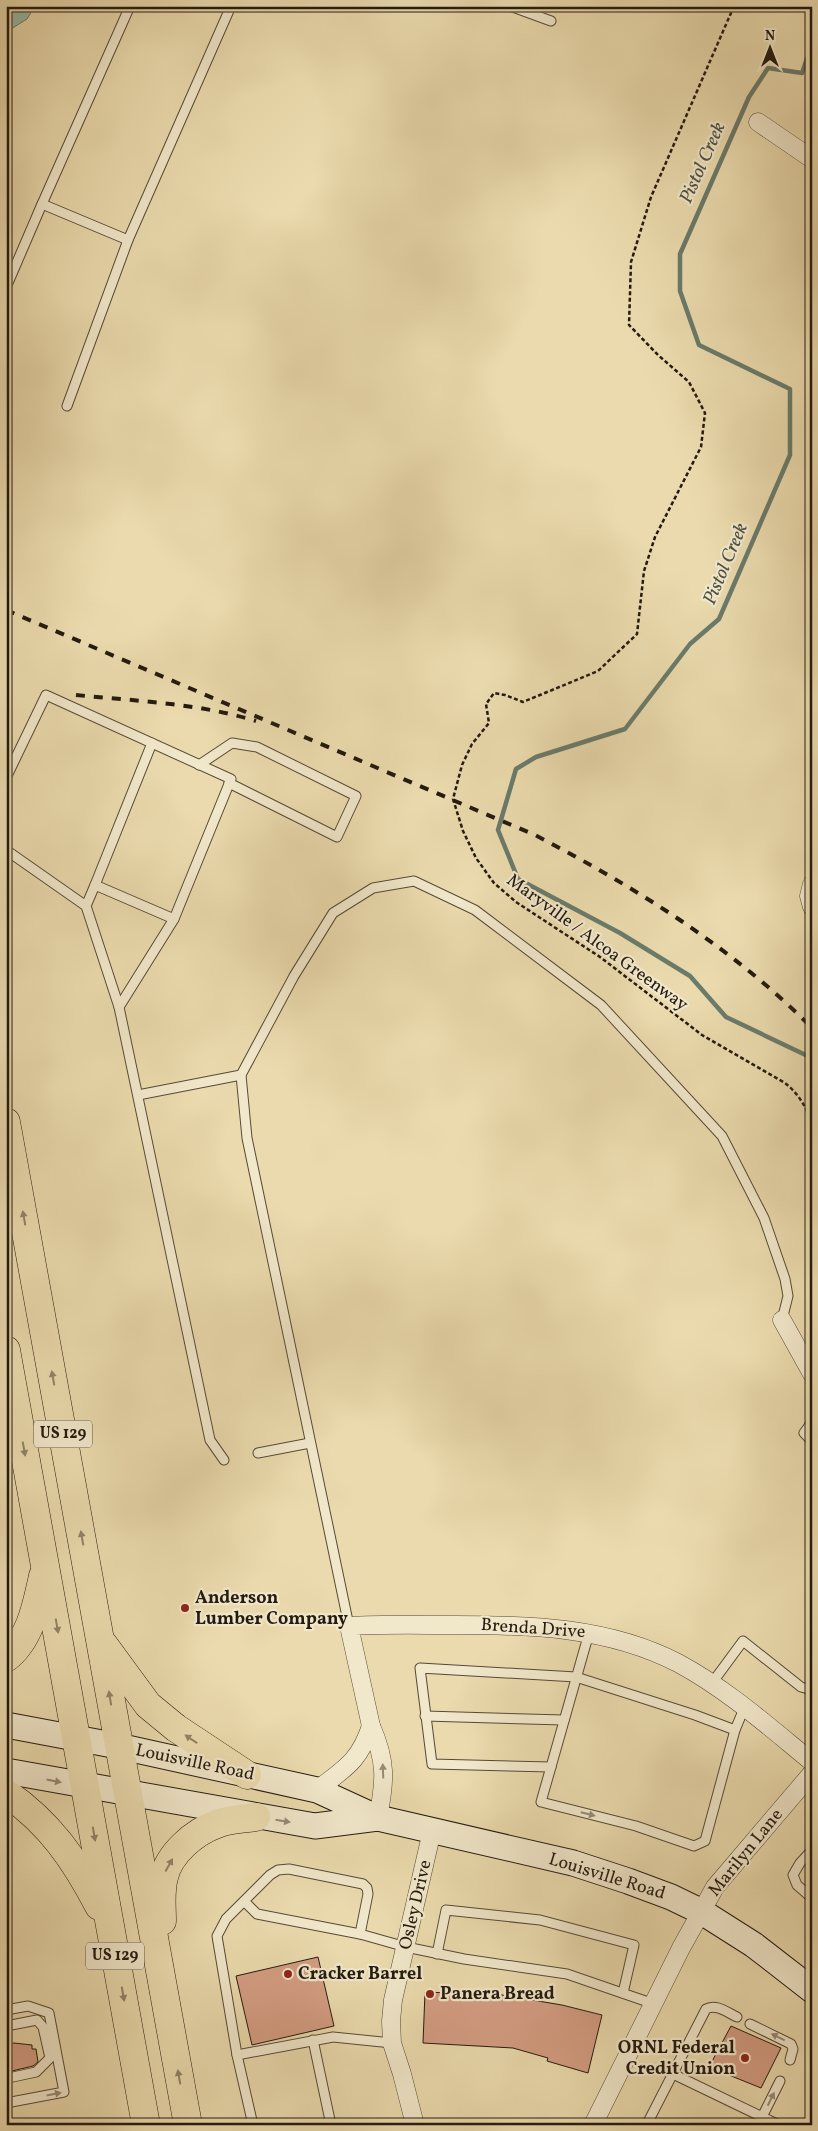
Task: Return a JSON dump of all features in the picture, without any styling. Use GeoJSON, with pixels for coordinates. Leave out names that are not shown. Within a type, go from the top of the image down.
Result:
{"type":"FeatureCollection","features":[{"type":"Feature","properties":{"kind":"highway","name":"US 129"},"geometry":{"type":"LineString","coordinates":[[6,1122],[100,1639],[126,1793],[188,2125]]}},
{"type":"Feature","properties":{"kind":"highway","name":"US 129"},"geometry":{"type":"LineString","coordinates":[[6,1350],[146,2125]]}},
{"type":"Feature","properties":{"kind":"highway"},"geometry":{"type":"LineString","coordinates":[[6,1658],[23,1638],[35,1613],[46,1565]]}},
{"type":"Feature","properties":{"kind":"highway"},"geometry":{"type":"LineString","coordinates":[[100,1639],[148,1705],[176,1728],[247,1774]]}},
{"type":"Feature","properties":{"kind":"highway"},"geometry":{"type":"LineString","coordinates":[[6,1793],[43,1822],[68,1852],[110,1926]]}},
{"type":"Feature","properties":{"kind":"highway"},"geometry":{"type":"LineString","coordinates":[[162,1982],[162,1894],[163,1878],[168,1864],[181,1848],[198,1834],[217,1823],[256,1817]]}},
{"type":"Feature","properties":{"kind":"main road","name":"Louisville Road"},"geometry":{"type":"LineString","coordinates":[[6,1725],[118,1746],[317,1790],[378,1818],[573,1863],[671,1897],[702,1912],[754,1945],[812,1990]]}},
{"type":"Feature","properties":{"kind":"main road","name":"Louisville Road"},"geometry":{"type":"LineString","coordinates":[[6,1771],[315,1826],[378,1818]]}},
{"type":"Feature","properties":{"kind":"street"},"geometry":{"type":"LineString","coordinates":[[758,122],[812,159]]}},
{"type":"Feature","properties":{"kind":"street"},"geometry":{"type":"LineString","coordinates":[[782,1320],[812,1374]]}},
{"type":"Feature","properties":{"kind":"street","name":"Brenda Drive"},"geometry":{"type":"LineString","coordinates":[[349,1626],[500,1625],[546,1627],[589,1632],[626,1641],[677,1663],[712,1683],[745,1706],[812,1762]]}},
{"type":"Feature","properties":{"kind":"street"},"geometry":{"type":"LineString","coordinates":[[349,1626],[371,1726],[378,1742],[384,1766],[384,1787],[378,1818]]}},
{"type":"Feature","properties":{"kind":"street"},"geometry":{"type":"LineString","coordinates":[[317,1790],[346,1768],[358,1756],[365,1745],[371,1726]]}},
{"type":"Feature","properties":{"kind":"street","name":"Marilyn Lane"},"geometry":{"type":"LineString","coordinates":[[593,2125],[715,1888],[812,1773]]}},
{"type":"Feature","properties":{"kind":"street","name":"Osley Drive"},"geometry":{"type":"LineString","coordinates":[[415,2125],[392,2043],[390,2021],[393,2000],[432,1831]]}},
{"type":"Feature","properties":{"kind":"lane"},"geometry":{"type":"LineString","coordinates":[[8,283],[130,6]]}},
{"type":"Feature","properties":{"kind":"lane"},"geometry":{"type":"LineString","coordinates":[[67,406],[128,240],[231,6]]}},
{"type":"Feature","properties":{"kind":"lane"},"geometry":{"type":"LineString","coordinates":[[510,6],[551,20]]}},
{"type":"Feature","properties":{"kind":"lane"},"geometry":{"type":"LineString","coordinates":[[42,204],[128,240]]}},
{"type":"Feature","properties":{"kind":"lane"},"geometry":{"type":"LineString","coordinates":[[6,778],[46,695],[231,779],[174,919],[119,1008]]}},
{"type":"Feature","properties":{"kind":"lane"},"geometry":{"type":"LineString","coordinates":[[86,906],[152,743]]}},
{"type":"Feature","properties":{"kind":"lane"},"geometry":{"type":"LineString","coordinates":[[199,765],[232,743],[257,747],[356,796],[337,837],[229,783]]}},
{"type":"Feature","properties":{"kind":"lane"},"geometry":{"type":"LineString","coordinates":[[6,850],[86,906],[119,1008],[210,1440],[224,1460]]}},
{"type":"Feature","properties":{"kind":"lane"},"geometry":{"type":"LineString","coordinates":[[349,1626],[247,1138],[241,1075],[294,976],[333,913],[373,888],[414,881],[475,910],[601,1005],[722,1136],[764,1218],[785,1279],[788,1296],[782,1320]]}},
{"type":"Feature","properties":{"kind":"lane"},"geometry":{"type":"LineString","coordinates":[[95,885],[174,919]]}},
{"type":"Feature","properties":{"kind":"lane"},"geometry":{"type":"LineString","coordinates":[[138,1095],[241,1075]]}},
{"type":"Feature","properties":{"kind":"lane"},"geometry":{"type":"LineString","coordinates":[[812,1422],[804,1433],[812,1441]]}},
{"type":"Feature","properties":{"kind":"lane"},"geometry":{"type":"LineString","coordinates":[[258,1453],[310,1443]]}},
{"type":"Feature","properties":{"kind":"lane"},"geometry":{"type":"LineString","coordinates":[[589,1632],[541,1802],[636,1826],[694,1846],[704,1841],[735,1730],[745,1706]]}},
{"type":"Feature","properties":{"kind":"lane"},"geometry":{"type":"LineString","coordinates":[[712,1683],[743,1641],[801,1687],[812,1690]]}},
{"type":"Feature","properties":{"kind":"lane"},"geometry":{"type":"LineString","coordinates":[[551,1766],[432,1764],[420,1668],[576,1677],[696,1715],[735,1730]]}},
{"type":"Feature","properties":{"kind":"lane"},"geometry":{"type":"LineString","coordinates":[[425,1716],[564,1720]]}},
{"type":"Feature","properties":{"kind":"lane"},"geometry":{"type":"LineString","coordinates":[[812,1850],[800,1863],[793,1875],[797,1885],[812,1898]]}},
{"type":"Feature","properties":{"kind":"lane"},"geometry":{"type":"LineString","coordinates":[[253,2125],[237,2055],[217,1936],[226,1919],[270,1874],[278,1870],[289,1869],[363,1884],[367,1888],[368,1894],[360,1934]]}},
{"type":"Feature","properties":{"kind":"lane"},"geometry":{"type":"LineString","coordinates":[[244,1901],[257,1914],[360,1934],[438,1954],[567,1974],[654,2004]]}},
{"type":"Feature","properties":{"kind":"lane"},"geometry":{"type":"LineString","coordinates":[[438,1954],[446,1910],[540,1920],[634,1945],[623,1993]]}},
{"type":"Feature","properties":{"kind":"lane"},"geometry":{"type":"LineString","coordinates":[[6,2010],[28,2006],[48,2013],[64,2092],[6,2103]]}},
{"type":"Feature","properties":{"kind":"lane"},"geometry":{"type":"LineString","coordinates":[[647,2124],[706,2009],[710,2006],[717,2007],[737,2018]]}},
{"type":"Feature","properties":{"kind":"lane"},"geometry":{"type":"LineString","coordinates":[[6,2026],[37,2020],[43,2026],[50,2058],[59,2067]]}},
{"type":"Feature","properties":{"kind":"lane"},"geometry":{"type":"LineString","coordinates":[[750,2024],[791,2044],[793,2049],[790,2060]]}},
{"type":"Feature","properties":{"kind":"lane"},"geometry":{"type":"LineString","coordinates":[[237,2055],[333,2037],[392,2043]]}},
{"type":"Feature","properties":{"kind":"lane"},"geometry":{"type":"LineString","coordinates":[[313,2040],[331,2125]]}},
{"type":"Feature","properties":{"kind":"lane"},"geometry":{"type":"LineString","coordinates":[[13,2077],[36,2072],[50,2058]]}},
{"type":"Feature","properties":{"kind":"lane"},"geometry":{"type":"LineString","coordinates":[[673,2074],[779,2125]]}},
{"type":"Feature","properties":{"kind":"lane"},"geometry":{"type":"LineString","coordinates":[[762,2117],[780,2080]]}},
{"type":"Feature","properties":{"kind":"path","name":"Maryville / Alcoa Greenway"},"geometry":{"type":"LineString","coordinates":[[734,6],[651,197],[631,262],[628,326],[689,382],[705,413],[701,447],[656,537],[644,571],[637,634],[598,671],[532,699],[523,702],[505,695],[494,694],[486,704],[489,723],[472,744],[462,765],[453,799],[463,831],[476,858],[494,884],[516,902],[600,957],[702,1035],[730,1053],[785,1083],[796,1092],[805,1106],[812,1128]]}},
{"type":"Feature","properties":{"kind":"shaded area"},"geometry":{"type":"Polygon","coordinates":[[[6,6],[35,6],[27,19],[6,32],[6,6]]]}},
{"type":"Feature","properties":{"kind":"building"},"geometry":{"type":"Polygon","coordinates":[[[318,1957],[334,2026],[252,2045],[236,1976],[318,1957]]]}},
{"type":"Feature","properties":{"kind":"building"},"geometry":{"type":"Polygon","coordinates":[[[425,1992],[502,1995],[562,2005],[602,2015],[588,2073],[547,2061],[548,2058],[513,2048],[423,2043],[425,1992]]]}},
{"type":"Feature","properties":{"kind":"building","name":"ORNL Federal Credit Union"},"geometry":{"type":"Polygon","coordinates":[[[731,2026],[781,2048],[761,2088],[709,2067],[731,2026]]]}},
{"type":"Feature","properties":{"kind":"building"},"geometry":{"type":"Polygon","coordinates":[[[6,2044],[32,2045],[32,2049],[36,2049],[38,2062],[33,2066],[6,2074],[6,2044]]]}},
{"type":"Feature","properties":{"kind":"waterway","name":"Pistol Creek"},"geometry":{"type":"LineString","coordinates":[[812,44],[802,73],[768,68],[749,97],[680,254],[680,291],[699,345],[790,389],[790,455],[719,619],[690,644],[625,729],[536,757],[516,769],[498,830],[518,879],[620,933],[690,976],[726,1017],[812,1058]]}},
{"type":"Feature","properties":{"kind":"railway"},"geometry":{"type":"LineString","coordinates":[[6,610],[535,835],[646,898],[716,945],[782,999],[812,1028]]}},
{"type":"Feature","properties":{"kind":"railway"},"geometry":{"type":"LineString","coordinates":[[76,695],[189,706],[256,721]]}},
{"type":"Feature","properties":{"kind":"place","name":"Anderson Lumber Company"},"geometry":{"type":"Point","coordinates":[185,1608]}},
{"type":"Feature","properties":{"kind":"place","name":"Cracker Barrel"},"geometry":{"type":"Point","coordinates":[288,1974]}},
{"type":"Feature","properties":{"kind":"place","name":"Panera Bread"},"geometry":{"type":"Point","coordinates":[430,1994]}},
{"type":"Feature","properties":{"kind":"place","name":"ORNL Federal Credit Union"},"geometry":{"type":"Point","coordinates":[745,2058]}}]}
